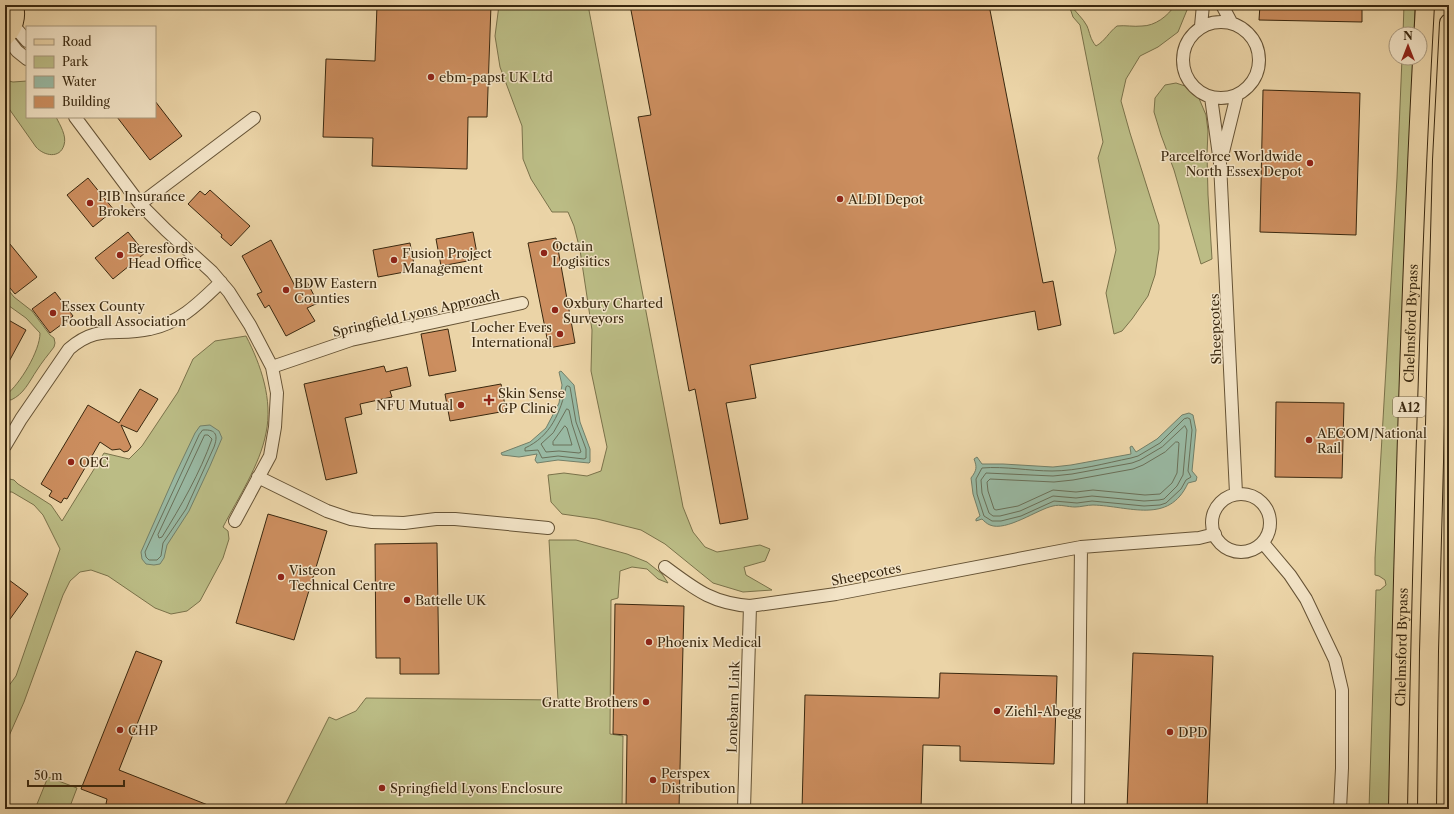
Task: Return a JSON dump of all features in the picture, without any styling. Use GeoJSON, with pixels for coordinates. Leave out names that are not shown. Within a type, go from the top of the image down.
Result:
{"type":"FeatureCollection","features":[{"type":"Feature","properties":{"kind":"highway","name":"Chelmsford Bypass"},"geometry":{"type":"LineString","coordinates":[[1398,809],[1401,653],[1416,174],[1425,5]]}},
{"type":"Feature","properties":{"kind":"highway","name":"Chelmsford Bypass"},"geometry":{"type":"LineString","coordinates":[[1427,809],[1429,650],[1442,160],[1449,22]]}},
{"type":"Feature","properties":{"kind":"main road"},"geometry":{"type":"LineString","coordinates":[[9,34],[17,12],[14,5]]}},
{"type":"Feature","properties":{"kind":"street"},"geometry":{"type":"LineString","coordinates":[[1201,26],[1203,5]]}},
{"type":"Feature","properties":{"kind":"street"},"geometry":{"type":"LineString","coordinates":[[1222,5],[1231,22]]}},
{"type":"Feature","properties":{"kind":"street"},"geometry":{"type":"LineString","coordinates":[[1224,20],[1243,28],[1253,38],[1258,50],[1259,60],[1257,73],[1252,82],[1237,95],[1224,98],[1211,97],[1201,93],[1187,78],[1183,69],[1182,56],[1185,45],[1192,34],[1201,26],[1224,20]]}},
{"type":"Feature","properties":{"kind":"street"},"geometry":{"type":"LineString","coordinates":[[9,34],[26,41]]}},
{"type":"Feature","properties":{"kind":"street"},"geometry":{"type":"LineString","coordinates":[[9,34],[17,50],[26,58]]}},
{"type":"Feature","properties":{"kind":"street","name":"Sheepcotes"},"geometry":{"type":"LineString","coordinates":[[1220,163],[1237,95]]}},
{"type":"Feature","properties":{"kind":"street","name":"Sheepcotes"},"geometry":{"type":"LineString","coordinates":[[1211,97],[1220,163],[1236,493]]}},
{"type":"Feature","properties":{"kind":"street"},"geometry":{"type":"LineString","coordinates":[[76,118],[140,204],[221,282],[229,292],[250,325],[272,367],[277,393],[275,427],[270,456],[235,521]]}},
{"type":"Feature","properties":{"kind":"street"},"geometry":{"type":"LineString","coordinates":[[140,204],[254,118]]}},
{"type":"Feature","properties":{"kind":"street"},"geometry":{"type":"LineString","coordinates":[[5,446],[68,349],[77,342],[93,334],[151,329],[168,324],[183,316],[221,282]]}},
{"type":"Feature","properties":{"kind":"street","name":"Springfield Lyons Approach"},"geometry":{"type":"LineString","coordinates":[[272,367],[351,340],[522,304]]}},
{"type":"Feature","properties":{"kind":"street"},"geometry":{"type":"LineString","coordinates":[[258,477],[327,511],[372,522],[404,523],[436,519],[456,519],[548,528]]}},
{"type":"Feature","properties":{"kind":"street"},"geometry":{"type":"LineString","coordinates":[[1236,493],[1247,493],[1259,499],[1267,508],[1271,518],[1269,533],[1263,543],[1253,550],[1244,552],[1232,551],[1224,547],[1216,538],[1215,534],[1212,525],[1212,517],[1216,508],[1223,499],[1236,493]]}},
{"type":"Feature","properties":{"kind":"street","name":"Sheepcotes"},"geometry":{"type":"LineString","coordinates":[[665,567],[691,586],[711,598],[736,605],[750,606],[836,594],[1081,547],[1199,538],[1215,534]]}},
{"type":"Feature","properties":{"kind":"street"},"geometry":{"type":"LineString","coordinates":[[1263,543],[1290,575],[1306,599],[1334,660],[1342,690],[1342,768],[1340,809]]}},
{"type":"Feature","properties":{"kind":"street"},"geometry":{"type":"LineString","coordinates":[[1078,809],[1081,547]]}},
{"type":"Feature","properties":{"kind":"street","name":"Lonebarn Link"},"geometry":{"type":"LineString","coordinates":[[744,809],[750,606]]}},
{"type":"Feature","properties":{"kind":"green space"},"geometry":{"type":"Polygon","coordinates":[[[499,5],[588,5],[683,507],[693,532],[705,547],[717,552],[760,545],[770,549],[765,561],[744,567],[746,575],[772,590],[743,592],[713,583],[665,544],[641,530],[597,519],[562,514],[551,502],[548,475],[564,473],[587,476],[601,471],[607,447],[591,371],[592,330],[580,250],[574,226],[568,212],[552,212],[531,179],[523,159],[522,126],[500,67],[495,36],[499,5]]]}},
{"type":"Feature","properties":{"kind":"green space"},"geometry":{"type":"Polygon","coordinates":[[[1069,5],[1071,5],[1087,26],[1091,38],[1096,46],[1102,42],[1117,26],[1147,26],[1169,13],[1175,5],[1187,5],[1187,10],[1178,32],[1158,47],[1140,56],[1126,79],[1121,101],[1159,225],[1159,249],[1155,275],[1148,296],[1122,331],[1114,334],[1106,293],[1116,250],[1098,158],[1103,142],[1080,25],[1073,17],[1069,5]]]}},
{"type":"Feature","properties":{"kind":"green space"},"geometry":{"type":"Polygon","coordinates":[[[1404,5],[1415,5],[1414,26],[1403,26],[1404,5]]]}},
{"type":"Feature","properties":{"kind":"green space"},"geometry":{"type":"Polygon","coordinates":[[[1402,66],[1413,66],[1390,809],[1369,809],[1376,590],[1380,590],[1386,585],[1385,580],[1375,575],[1375,558],[1397,178],[1402,66]]]}},
{"type":"Feature","properties":{"kind":"green space"},"geometry":{"type":"Polygon","coordinates":[[[5,80],[13,82],[26,81],[26,118],[56,118],[65,138],[62,149],[52,155],[39,150],[5,103],[5,80]]]}},
{"type":"Feature","properties":{"kind":"green space"},"geometry":{"type":"Polygon","coordinates":[[[1176,83],[1188,87],[1198,96],[1206,115],[1208,131],[1208,195],[1212,259],[1201,264],[1174,170],[1154,112],[1155,98],[1165,85],[1176,83]]]}},
{"type":"Feature","properties":{"kind":"green space"},"geometry":{"type":"Polygon","coordinates":[[[5,286],[14,297],[32,311],[50,335],[54,338],[55,343],[54,347],[26,387],[11,400],[7,399],[6,395],[23,375],[33,358],[37,349],[40,333],[26,318],[5,303],[5,286]]]}},
{"type":"Feature","properties":{"kind":"green space"},"geometry":{"type":"Polygon","coordinates":[[[246,336],[261,371],[267,395],[268,421],[266,433],[254,469],[223,527],[228,531],[229,539],[223,558],[200,601],[187,611],[171,614],[155,608],[108,576],[91,570],[80,572],[70,581],[63,595],[24,702],[5,745],[5,691],[16,676],[60,549],[43,515],[34,505],[12,492],[5,492],[5,478],[14,480],[51,505],[62,521],[104,453],[129,459],[142,446],[178,392],[193,359],[215,341],[246,336]]]}},
{"type":"Feature","properties":{"kind":"green space"},"geometry":{"type":"Polygon","coordinates":[[[549,540],[576,540],[627,554],[647,562],[662,574],[668,583],[658,579],[647,569],[632,567],[620,571],[618,598],[611,600],[610,734],[623,736],[622,809],[283,809],[329,717],[336,720],[356,711],[366,698],[558,700],[549,540]]]}},
{"type":"Feature","properties":{"kind":"green space"},"geometry":{"type":"Polygon","coordinates":[[[48,777],[77,788],[69,809],[35,809],[48,777]]]}},
{"type":"Feature","properties":{"kind":"water"},"geometry":{"type":"Polygon","coordinates":[[[561,371],[574,385],[580,422],[590,449],[590,462],[558,460],[537,463],[535,460],[537,454],[519,457],[502,455],[501,453],[530,442],[546,428],[559,403],[562,385],[559,372],[561,371]]]}},
{"type":"Feature","properties":{"kind":"water"},"geometry":{"type":"Polygon","coordinates":[[[1189,413],[1193,415],[1196,430],[1192,471],[1197,477],[1196,481],[1188,483],[1180,496],[1170,504],[1159,509],[1147,510],[1093,505],[1075,507],[1056,505],[1013,523],[1004,525],[990,525],[982,519],[976,521],[976,519],[980,516],[973,494],[971,478],[976,468],[974,459],[977,457],[982,464],[1053,467],[1131,454],[1130,447],[1132,446],[1136,452],[1157,439],[1182,415],[1189,413]]]}},
{"type":"Feature","properties":{"kind":"water"},"geometry":{"type":"Polygon","coordinates":[[[210,425],[219,431],[222,438],[210,466],[189,511],[167,545],[164,558],[160,564],[146,564],[142,559],[141,552],[175,475],[195,433],[200,426],[210,425]]]}},
{"type":"Feature","properties":{"kind":"building","name":"ebm-papst UK Ltd"},"geometry":{"type":"Polygon","coordinates":[[[377,5],[491,5],[487,117],[468,117],[467,169],[372,166],[373,138],[323,137],[326,59],[375,61],[377,5]]]}},
{"type":"Feature","properties":{"kind":"building","name":"ALDI Depot"},"geometry":{"type":"Polygon","coordinates":[[[630,5],[989,5],[1043,283],[1053,281],[1061,325],[1038,330],[1035,311],[750,365],[756,398],[726,403],[748,519],[720,524],[695,389],[689,391],[638,117],[651,115],[630,5]]]}},
{"type":"Feature","properties":{"kind":"building"},"geometry":{"type":"Polygon","coordinates":[[[1260,5],[1362,5],[1362,22],[1259,20],[1260,5]]]}},
{"type":"Feature","properties":{"kind":"building","name":"Parcelforce Worldwide North Essex Depot"},"geometry":{"type":"Polygon","coordinates":[[[1263,90],[1360,93],[1356,235],[1260,232],[1263,90]]]}},
{"type":"Feature","properties":{"kind":"building"},"geometry":{"type":"Polygon","coordinates":[[[156,102],[182,136],[150,160],[118,118],[156,118],[156,102]]]}},
{"type":"Feature","properties":{"kind":"building","name":"PIB Insurance Brokers"},"geometry":{"type":"Polygon","coordinates":[[[88,178],[114,210],[93,227],[67,195],[88,178]]]}},
{"type":"Feature","properties":{"kind":"building"},"geometry":{"type":"Polygon","coordinates":[[[210,190],[250,226],[231,246],[221,237],[222,235],[188,204],[200,191],[205,195],[210,190]]]}},
{"type":"Feature","properties":{"kind":"building","name":"Beresfords Head Office"},"geometry":{"type":"Polygon","coordinates":[[[128,232],[145,253],[113,279],[95,258],[128,232]]]}},
{"type":"Feature","properties":{"kind":"building"},"geometry":{"type":"Polygon","coordinates":[[[473,232],[478,259],[441,266],[436,239],[473,232]]]}},
{"type":"Feature","properties":{"kind":"building"},"geometry":{"type":"Polygon","coordinates":[[[5,238],[37,277],[15,294],[5,282],[5,238]]]}},
{"type":"Feature","properties":{"kind":"building"},"geometry":{"type":"Polygon","coordinates":[[[556,238],[575,343],[549,348],[528,243],[556,238]]]}},
{"type":"Feature","properties":{"kind":"building","name":"BDW Eastern Counties"},"geometry":{"type":"Polygon","coordinates":[[[271,240],[296,288],[307,282],[318,303],[307,308],[315,321],[286,336],[269,305],[265,308],[257,294],[262,292],[242,256],[271,240]]]}},
{"type":"Feature","properties":{"kind":"building","name":"Fusion Project Management"},"geometry":{"type":"Polygon","coordinates":[[[410,243],[415,270],[378,277],[373,250],[410,243]]]}},
{"type":"Feature","properties":{"kind":"building","name":"Essex County Football Association"},"geometry":{"type":"Polygon","coordinates":[[[55,292],[73,316],[50,333],[32,309],[55,292]]]}},
{"type":"Feature","properties":{"kind":"building"},"geometry":{"type":"Polygon","coordinates":[[[5,318],[26,330],[5,369],[5,318]]]}},
{"type":"Feature","properties":{"kind":"building"},"geometry":{"type":"Polygon","coordinates":[[[448,329],[456,371],[429,376],[421,334],[448,329]]]}},
{"type":"Feature","properties":{"kind":"building"},"geometry":{"type":"Polygon","coordinates":[[[384,366],[386,372],[407,367],[411,386],[390,391],[392,397],[360,404],[362,414],[345,418],[357,473],[326,480],[304,384],[384,366]]]}},
{"type":"Feature","properties":{"kind":"building"},"geometry":{"type":"Polygon","coordinates":[[[501,384],[506,411],[450,421],[445,394],[501,384]]]}},
{"type":"Feature","properties":{"kind":"building","name":"OEC"},"geometry":{"type":"Polygon","coordinates":[[[140,389],[158,399],[137,432],[121,425],[131,447],[128,451],[124,452],[120,449],[112,450],[100,442],[67,499],[64,498],[61,503],[49,496],[52,491],[41,484],[88,405],[119,423],[140,389]]]}},
{"type":"Feature","properties":{"kind":"building","name":"AECOM/National Rail"},"geometry":{"type":"Polygon","coordinates":[[[1276,402],[1344,403],[1342,478],[1275,477],[1276,402]]]}},
{"type":"Feature","properties":{"kind":"building","name":"Visteon Technical Centre"},"geometry":{"type":"Polygon","coordinates":[[[268,514],[327,531],[294,640],[236,623],[268,514]]]}},
{"type":"Feature","properties":{"kind":"building","name":"Battelle UK"},"geometry":{"type":"Polygon","coordinates":[[[437,543],[439,674],[400,674],[400,658],[376,658],[375,544],[437,543]]]}},
{"type":"Feature","properties":{"kind":"building"},"geometry":{"type":"Polygon","coordinates":[[[5,577],[28,594],[5,626],[5,577]]]}},
{"type":"Feature","properties":{"kind":"building"},"geometry":{"type":"Polygon","coordinates":[[[615,604],[684,606],[679,809],[626,809],[627,735],[613,734],[615,604]]]}},
{"type":"Feature","properties":{"kind":"building","name":"CHP"},"geometry":{"type":"Polygon","coordinates":[[[136,651],[162,661],[119,770],[218,809],[119,809],[106,804],[107,799],[81,789],[136,651]]]}},
{"type":"Feature","properties":{"kind":"building","name":"DPD"},"geometry":{"type":"Polygon","coordinates":[[[1133,653],[1213,656],[1207,809],[1127,809],[1133,653]]]}},
{"type":"Feature","properties":{"kind":"building"},"geometry":{"type":"Polygon","coordinates":[[[940,673],[1057,676],[1054,764],[960,761],[960,746],[923,745],[921,809],[802,809],[805,695],[939,698],[940,673]]]}},
{"type":"Feature","properties":{"kind":"place","name":"ebm-papst UK Ltd"},"geometry":{"type":"Point","coordinates":[431,77]}},
{"type":"Feature","properties":{"kind":"place","name":"Parcelforce Worldwide North Essex Depot"},"geometry":{"type":"Point","coordinates":[1310,163]}},
{"type":"Feature","properties":{"kind":"place","name":"ALDI Depot"},"geometry":{"type":"Point","coordinates":[840,199]}},
{"type":"Feature","properties":{"kind":"place","name":"PIB Insurance Brokers"},"geometry":{"type":"Point","coordinates":[90,203]}},
{"type":"Feature","properties":{"kind":"place","name":"Octain Logisitics"},"geometry":{"type":"Point","coordinates":[544,253]}},
{"type":"Feature","properties":{"kind":"place","name":"Beresfords Head Office"},"geometry":{"type":"Point","coordinates":[120,255]}},
{"type":"Feature","properties":{"kind":"place","name":"Fusion Project Management"},"geometry":{"type":"Point","coordinates":[394,260]}},
{"type":"Feature","properties":{"kind":"place","name":"BDW Eastern Counties"},"geometry":{"type":"Point","coordinates":[286,290]}},
{"type":"Feature","properties":{"kind":"place","name":"Oxbury Charted Surveyors"},"geometry":{"type":"Point","coordinates":[555,310]}},
{"type":"Feature","properties":{"kind":"place","name":"Essex County Football Association"},"geometry":{"type":"Point","coordinates":[53,313]}},
{"type":"Feature","properties":{"kind":"place","name":"Locher Evers International"},"geometry":{"type":"Point","coordinates":[560,334]}},
{"type":"Feature","properties":{"kind":"place","name":"Skin Sense GP Clinic"},"geometry":{"type":"Point","coordinates":[489,400]}},
{"type":"Feature","properties":{"kind":"place","name":"NFU Mutual"},"geometry":{"type":"Point","coordinates":[461,405]}},
{"type":"Feature","properties":{"kind":"place","name":"AECOM/National Rail"},"geometry":{"type":"Point","coordinates":[1309,440]}},
{"type":"Feature","properties":{"kind":"place","name":"OEC"},"geometry":{"type":"Point","coordinates":[71,462]}},
{"type":"Feature","properties":{"kind":"place","name":"Visteon Technical Centre"},"geometry":{"type":"Point","coordinates":[281,577]}},
{"type":"Feature","properties":{"kind":"place","name":"Battelle UK"},"geometry":{"type":"Point","coordinates":[407,600]}},
{"type":"Feature","properties":{"kind":"place","name":"Phoenix Medical"},"geometry":{"type":"Point","coordinates":[649,642]}},
{"type":"Feature","properties":{"kind":"place","name":"Gratte Brothers"},"geometry":{"type":"Point","coordinates":[646,702]}},
{"type":"Feature","properties":{"kind":"place","name":"Ziehl-Abegg"},"geometry":{"type":"Point","coordinates":[997,711]}},
{"type":"Feature","properties":{"kind":"place","name":"CHP"},"geometry":{"type":"Point","coordinates":[120,730]}},
{"type":"Feature","properties":{"kind":"place","name":"DPD"},"geometry":{"type":"Point","coordinates":[1170,732]}},
{"type":"Feature","properties":{"kind":"place","name":"Perspex Distribution"},"geometry":{"type":"Point","coordinates":[653,780]}},
{"type":"Feature","properties":{"kind":"place","name":"Springfield Lyons Enclosure"},"geometry":{"type":"Point","coordinates":[382,788]}}]}
